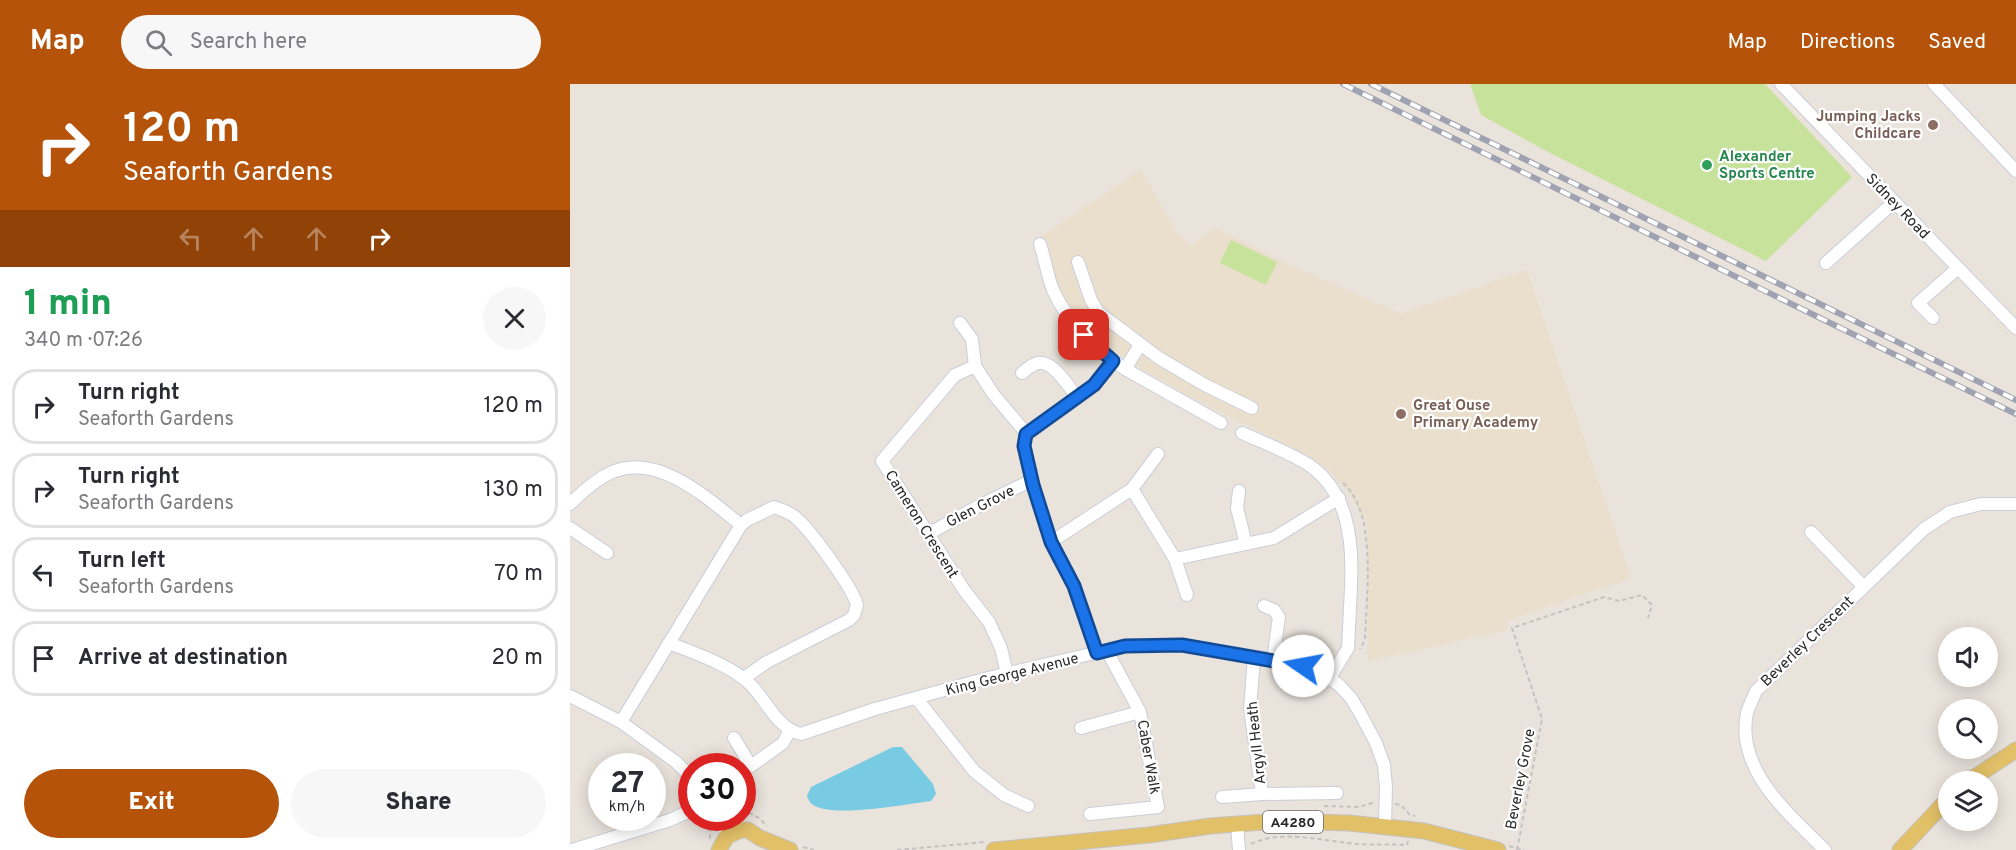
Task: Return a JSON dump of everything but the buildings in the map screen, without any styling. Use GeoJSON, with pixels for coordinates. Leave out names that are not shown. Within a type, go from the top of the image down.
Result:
{"type":"FeatureCollection","features":[{"type":"Feature","properties":{"kind":"main road"},"geometry":{"type":"LineString","coordinates":[[1985,771],[2014,753]]}},
{"type":"Feature","properties":{"kind":"main road"},"geometry":{"type":"LineString","coordinates":[[1900,850],[1938,810]]}},
{"type":"Feature","properties":{"kind":"main road","name":"A4280"},"geometry":{"type":"LineString","coordinates":[[994,850],[1280,821],[1386,826],[1424,831],[1498,850]]}},
{"type":"Feature","properties":{"kind":"main road"},"geometry":{"type":"LineString","coordinates":[[723,843],[748,830],[762,844],[790,850]]}},
{"type":"Feature","properties":{"kind":"street","name":"Sidney Road"},"geometry":{"type":"LineString","coordinates":[[1780,84],[2016,328]]}},
{"type":"Feature","properties":{"kind":"street"},"geometry":{"type":"LineString","coordinates":[[1934,84],[2016,171]]}},
{"type":"Feature","properties":{"kind":"street"},"geometry":{"type":"LineString","coordinates":[[1826,263],[1894,202]]}},
{"type":"Feature","properties":{"kind":"street"},"geometry":{"type":"LineString","coordinates":[[1041,244],[1053,290],[1078,327],[1113,361],[1221,423]]}},
{"type":"Feature","properties":{"kind":"street"},"geometry":{"type":"LineString","coordinates":[[1078,262],[1091,300],[1098,312],[1140,345],[1205,385],[1252,408]]}},
{"type":"Feature","properties":{"kind":"street"},"geometry":{"type":"LineString","coordinates":[[1933,318],[1918,303],[1958,268]]}},
{"type":"Feature","properties":{"kind":"street"},"geometry":{"type":"LineString","coordinates":[[1078,327],[1098,312]]}},
{"type":"Feature","properties":{"kind":"street"},"geometry":{"type":"LineString","coordinates":[[960,323],[972,339],[975,366],[994,395],[1026,434],[1094,385],[1113,361]]}},
{"type":"Feature","properties":{"kind":"street"},"geometry":{"type":"LineString","coordinates":[[1125,369],[1140,345]]}},
{"type":"Feature","properties":{"kind":"street"},"geometry":{"type":"LineString","coordinates":[[1022,373],[1034,364],[1045,363],[1056,372],[1077,398]]}},
{"type":"Feature","properties":{"kind":"street","name":"Cameron Crescent"},"geometry":{"type":"LineString","coordinates":[[975,366],[955,375],[882,461],[964,590],[989,622],[1000,648],[1007,674]]}},
{"type":"Feature","properties":{"kind":"street"},"geometry":{"type":"LineString","coordinates":[[1242,433],[1309,465],[1323,477],[1339,498],[1351,541],[1348,648],[1330,678]]}},
{"type":"Feature","properties":{"kind":"street","name":"Caber Walk"},"geometry":{"type":"LineString","coordinates":[[1026,434],[1024,446],[1051,542],[1074,586],[1102,652],[1140,712],[1158,807],[1090,814]]}},
{"type":"Feature","properties":{"kind":"street"},"geometry":{"type":"LineString","coordinates":[[1051,542],[1132,489],[1158,454]]}},
{"type":"Feature","properties":{"kind":"street"},"geometry":{"type":"LineString","coordinates":[[570,504],[613,471],[626,468],[657,469],[670,474],[708,499],[741,525]]}},
{"type":"Feature","properties":{"kind":"street","name":"Glen Grove"},"geometry":{"type":"LineString","coordinates":[[928,534],[1032,480]]}},
{"type":"Feature","properties":{"kind":"street"},"geometry":{"type":"LineString","coordinates":[[1132,489],[1175,559],[1187,595]]}},
{"type":"Feature","properties":{"kind":"street"},"geometry":{"type":"LineString","coordinates":[[1239,491],[1237,508],[1246,544]]}},
{"type":"Feature","properties":{"kind":"street"},"geometry":{"type":"LineString","coordinates":[[1175,559],[1274,538],[1339,498]]}},
{"type":"Feature","properties":{"kind":"street","name":"Beverley Crescent"},"geometry":{"type":"LineString","coordinates":[[1826,850],[1792,817],[1763,782],[1752,762],[1747,739],[1747,714],[1756,692],[1924,529],[1950,512],[1981,504],[2016,504]]}},
{"type":"Feature","properties":{"kind":"street"},"geometry":{"type":"LineString","coordinates":[[621,722],[741,525],[774,507],[787,511],[797,518],[843,577],[857,605],[856,611],[849,620],[767,662],[744,678]]}},
{"type":"Feature","properties":{"kind":"street"},"geometry":{"type":"LineString","coordinates":[[570,528],[607,553]]}},
{"type":"Feature","properties":{"kind":"street"},"geometry":{"type":"LineString","coordinates":[[1811,532],[1863,586]]}},
{"type":"Feature","properties":{"kind":"street"},"geometry":{"type":"LineString","coordinates":[[1264,606],[1274,610],[1280,616],[1273,660]]}},
{"type":"Feature","properties":{"kind":"street"},"geometry":{"type":"LineString","coordinates":[[669,643],[744,678],[778,720],[790,730],[783,743],[756,762]]}},
{"type":"Feature","properties":{"kind":"street","name":"King George Avenue"},"geometry":{"type":"LineString","coordinates":[[790,730],[804,734],[875,709],[1125,646],[1182,645],[1318,670],[1330,678],[1351,698],[1376,743],[1384,765],[1386,826]]}},
{"type":"Feature","properties":{"kind":"street","name":"Argyll Heath"},"geometry":{"type":"LineString","coordinates":[[1254,657],[1250,709],[1262,794]]}},
{"type":"Feature","properties":{"kind":"street"},"geometry":{"type":"LineString","coordinates":[[570,696],[621,722],[678,764]]}},
{"type":"Feature","properties":{"kind":"street"},"geometry":{"type":"LineString","coordinates":[[917,699],[974,771],[1004,795],[1028,806]]}},
{"type":"Feature","properties":{"kind":"street","name":"Caber Walk"},"geometry":{"type":"LineString","coordinates":[[1081,728],[1140,712]]}},
{"type":"Feature","properties":{"kind":"street"},"geometry":{"type":"LineString","coordinates":[[734,738],[740,753]]}},
{"type":"Feature","properties":{"kind":"street"},"geometry":{"type":"LineString","coordinates":[[1222,798],[1262,794],[1337,793]]}},
{"type":"Feature","properties":{"kind":"street"},"geometry":{"type":"LineString","coordinates":[[572,850],[678,816]]}},
{"type":"Feature","properties":{"kind":"street"},"geometry":{"type":"LineString","coordinates":[[1238,825],[1245,848]]}},
{"type":"Feature","properties":{"kind":"path"},"geometry":{"type":"LineString","coordinates":[[1336,476],[1352,490],[1364,523],[1367,574],[1365,640],[1356,657]]}},
{"type":"Feature","properties":{"kind":"path","name":"Beverley Grove"},"geometry":{"type":"LineString","coordinates":[[1517,850],[1542,719],[1512,628],[1604,597],[1619,601],[1642,595],[1652,605],[1648,618]]}},
{"type":"Feature","properties":{"kind":"path"},"geometry":{"type":"LineString","coordinates":[[1245,848],[1259,840],[1292,836],[1359,844],[1407,846]]}},
{"type":"Feature","properties":{"kind":"shaded area","name":"Great Ouse Primary Academy"},"geometry":{"type":"Polygon","coordinates":[[[1141,170],[1176,231],[1190,246],[1216,228],[1281,261],[1401,314],[1527,270],[1631,578],[1507,621],[1508,630],[1368,661],[1367,526],[1349,492],[1328,469],[1302,452],[1197,400],[1100,345],[1075,319],[1057,289],[1040,237],[1141,170]]]}},
{"type":"Feature","properties":{"kind":"green space","name":"Alexander Sports Centre"},"geometry":{"type":"Polygon","coordinates":[[[1470,84],[1765,84],[1852,177],[1766,261],[1550,153],[1481,115],[1470,84]]]}},
{"type":"Feature","properties":{"kind":"green space"},"geometry":{"type":"Polygon","coordinates":[[[1231,240],[1277,262],[1266,285],[1220,263],[1231,240]]]}},
{"type":"Feature","properties":{"kind":"water"},"geometry":{"type":"Polygon","coordinates":[[[893,747],[902,747],[933,784],[936,794],[931,801],[851,810],[821,808],[810,802],[807,796],[811,787],[893,747]]]}},
{"type":"Feature","properties":{"kind":"railway"},"geometry":{"type":"LineString","coordinates":[[1343,84],[2016,414]]}},
{"type":"Feature","properties":{"kind":"railway"},"geometry":{"type":"LineString","coordinates":[[1371,84],[2016,400]]}},
{"type":"Feature","properties":{"kind":"place","name":"Jumping Jacks Childcare"},"geometry":{"type":"Point","coordinates":[1933,125]}},
{"type":"Feature","properties":{"kind":"place","name":"Alexander Sports Centre"},"geometry":{"type":"Point","coordinates":[1707,165]}},
{"type":"Feature","properties":{"kind":"place","name":"Great Ouse Primary Academy"},"geometry":{"type":"Point","coordinates":[1401,414]}},
{"type":"Feature","properties":{"kind":"route"},"geometry":{"type":"LineString","coordinates":[[1084,335],[1113,361],[1094,385],[1026,434],[1024,446],[1033,485],[1051,542],[1074,586],[1097,653],[1125,646],[1182,645],[1303,666]]}}]}
